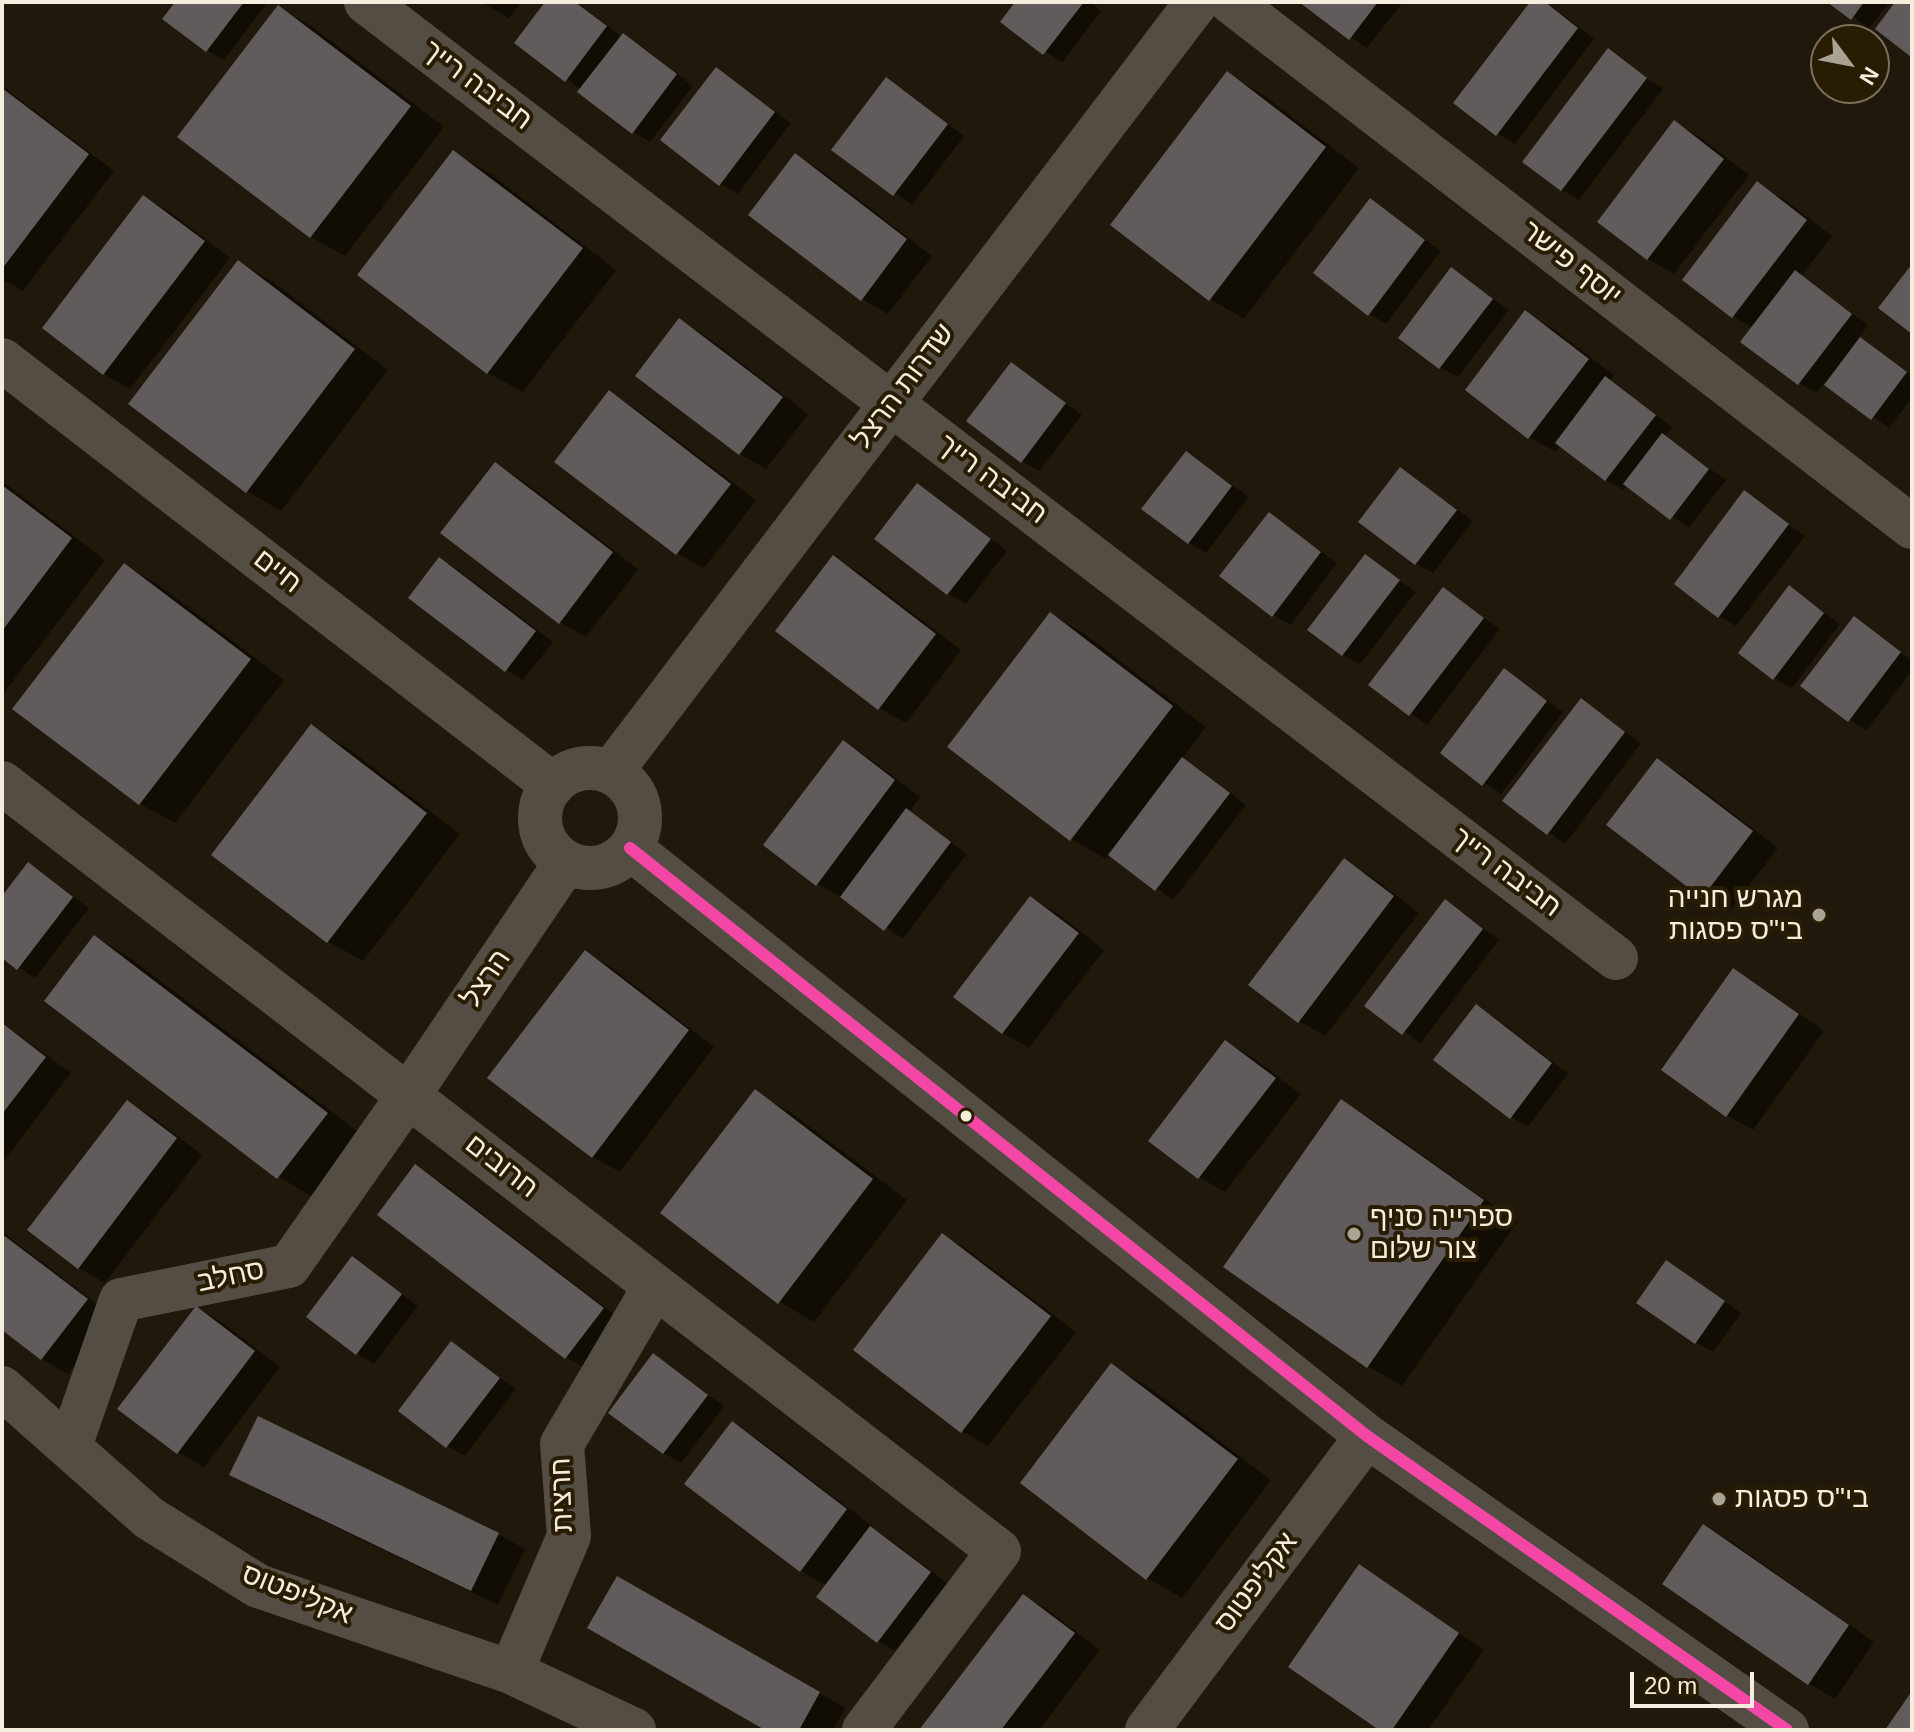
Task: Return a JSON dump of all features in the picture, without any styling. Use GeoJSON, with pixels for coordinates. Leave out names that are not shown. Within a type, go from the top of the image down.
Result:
{"type":"FeatureCollection","features":[{"type":"Feature","properties":{"kind":"street","name":"חביבה רייך"},"geometry":{"type":"LineString","coordinates":[[366,2],[1616,958]]}},
{"type":"Feature","properties":{"kind":"street","name":"שדרות הרצל"},"geometry":{"type":"LineString","coordinates":[[611,772],[1197,2]]}},
{"type":"Feature","properties":{"kind":"street","name":"יוסף פישר"},"geometry":{"type":"LineString","coordinates":[[1231,2],[1912,527]]}},
{"type":"Feature","properties":{"kind":"street","name":"חיים"},"geometry":{"type":"LineString","coordinates":[[2,360],[553,785]]}},
{"type":"Feature","properties":{"kind":"street"},"geometry":{"type":"LineString","coordinates":[[594,768],[611,772],[627,784],[636,798],[640,815],[638,832],[630,848],[616,862],[599,868],[582,868],[566,862],[551,850],[543,834],[540,817],[543,800],[553,785],[577,770],[594,768]]}},
{"type":"Feature","properties":{"kind":"street","name":"חרובים"},"geometry":{"type":"LineString","coordinates":[[9,804],[408,1096],[999,1551],[864,1730]]}},
{"type":"Feature","properties":{"kind":"street"},"geometry":{"type":"LineString","coordinates":[[630,848],[1367,1436],[1787,1730]]}},
{"type":"Feature","properties":{"kind":"street","name":"הרצל"},"geometry":{"type":"LineString","coordinates":[[408,1096],[566,862]]}},
{"type":"Feature","properties":{"kind":"street","name":"סחלב"},"geometry":{"type":"LineString","coordinates":[[70,1446],[121,1300],[289,1266],[408,1096]]}},
{"type":"Feature","properties":{"kind":"street","name":"חרצית"},"geometry":{"type":"LineString","coordinates":[[511,1672],[569,1536],[562,1444],[655,1286]]}},
{"type":"Feature","properties":{"kind":"street","name":"אקליפטוס"},"geometry":{"type":"LineString","coordinates":[[2,1388],[149,1518],[258,1586],[511,1672],[634,1730]]}},
{"type":"Feature","properties":{"kind":"street","name":"אקליפטוס"},"geometry":{"type":"LineString","coordinates":[[1147,1730],[1367,1436]]}},
{"type":"Feature","properties":{"kind":"building"},"geometry":{"type":"Polygon","coordinates":[[[175,2],[244,2],[206,52],[162,19],[175,2]]]}},
{"type":"Feature","properties":{"kind":"building"},"geometry":{"type":"Polygon","coordinates":[[[545,2],[575,2],[607,26],[565,82],[514,43],[545,2]]]}},
{"type":"Feature","properties":{"kind":"building"},"geometry":{"type":"Polygon","coordinates":[[[1015,2],[1084,2],[1043,55],[1000,22],[1015,2]]]}},
{"type":"Feature","properties":{"kind":"building"},"geometry":{"type":"Polygon","coordinates":[[[1299,2],[1378,2],[1349,40],[1299,2]]]}},
{"type":"Feature","properties":{"kind":"building"},"geometry":{"type":"Polygon","coordinates":[[[1530,2],[1545,2],[1578,28],[1496,136],[1453,103],[1530,2]]]}},
{"type":"Feature","properties":{"kind":"building"},"geometry":{"type":"Polygon","coordinates":[[[1827,2],[1864,2],[1851,20],[1827,2]]]}},
{"type":"Feature","properties":{"kind":"building"},"geometry":{"type":"Polygon","coordinates":[[[1895,2],[1912,2],[1911,57],[1890,41],[1890,24],[1879,24],[1895,2]]]}},
{"type":"Feature","properties":{"kind":"building"},"geometry":{"type":"Polygon","coordinates":[[[278,5],[411,106],[310,238],[177,137],[278,5]]]}},
{"type":"Feature","properties":{"kind":"building"},"geometry":{"type":"Polygon","coordinates":[[[623,33],[677,74],[632,134],[577,92],[623,33]]]}},
{"type":"Feature","properties":{"kind":"building"},"geometry":{"type":"Polygon","coordinates":[[[1608,48],[1647,78],[1561,191],[1522,162],[1608,48]]]}},
{"type":"Feature","properties":{"kind":"building"},"geometry":{"type":"Polygon","coordinates":[[[716,67],[775,112],[719,186],[660,140],[716,67]]]}},
{"type":"Feature","properties":{"kind":"building"},"geometry":{"type":"Polygon","coordinates":[[[1227,71],[1326,147],[1209,301],[1110,225],[1227,71]]]}},
{"type":"Feature","properties":{"kind":"building"},"geometry":{"type":"Polygon","coordinates":[[[886,77],[948,124],[893,196],[831,150],[886,77]]]}},
{"type":"Feature","properties":{"kind":"building"},"geometry":{"type":"Polygon","coordinates":[[[2,88],[89,154],[2,269],[2,88]]]}},
{"type":"Feature","properties":{"kind":"building"},"geometry":{"type":"Polygon","coordinates":[[[1674,120],[1724,159],[1647,260],[1597,222],[1674,120]]]}},
{"type":"Feature","properties":{"kind":"building"},"geometry":{"type":"Polygon","coordinates":[[[453,150],[583,248],[487,374],[357,275],[453,150]]]}},
{"type":"Feature","properties":{"kind":"building"},"geometry":{"type":"Polygon","coordinates":[[[795,153],[907,239],[861,301],[748,215],[795,153]]]}},
{"type":"Feature","properties":{"kind":"building"},"geometry":{"type":"Polygon","coordinates":[[[1757,181],[1807,220],[1732,318],[1682,280],[1757,181]]]}},
{"type":"Feature","properties":{"kind":"building"},"geometry":{"type":"Polygon","coordinates":[[[143,195],[205,241],[103,375],[42,328],[143,195]]]}},
{"type":"Feature","properties":{"kind":"building"},"geometry":{"type":"Polygon","coordinates":[[[1370,198],[1425,240],[1368,316],[1313,273],[1370,198]]]}},
{"type":"Feature","properties":{"kind":"building"},"geometry":{"type":"Polygon","coordinates":[[[238,260],[355,349],[246,493],[128,404],[238,260]]]}},
{"type":"Feature","properties":{"kind":"building"},"geometry":{"type":"Polygon","coordinates":[[[1912,264],[1912,334],[1878,308],[1912,264]]]}},
{"type":"Feature","properties":{"kind":"building"},"geometry":{"type":"Polygon","coordinates":[[[1451,267],[1493,299],[1439,369],[1398,338],[1451,267]]]}},
{"type":"Feature","properties":{"kind":"building"},"geometry":{"type":"Polygon","coordinates":[[[1795,270],[1852,314],[1798,385],[1740,342],[1795,270]]]}},
{"type":"Feature","properties":{"kind":"building"},"geometry":{"type":"Polygon","coordinates":[[[1525,310],[1589,359],[1528,439],[1465,390],[1525,310]]]}},
{"type":"Feature","properties":{"kind":"building"},"geometry":{"type":"Polygon","coordinates":[[[679,318],[783,397],[739,455],[635,376],[679,318]]]}},
{"type":"Feature","properties":{"kind":"building"},"geometry":{"type":"Polygon","coordinates":[[[1860,337],[1907,372],[1871,420],[1824,385],[1860,337]]]}},
{"type":"Feature","properties":{"kind":"building"},"geometry":{"type":"Polygon","coordinates":[[[1011,362],[1066,403],[1021,463],[966,421],[1011,362]]]}},
{"type":"Feature","properties":{"kind":"building"},"geometry":{"type":"Polygon","coordinates":[[[1605,376],[1656,415],[1605,481],[1555,443],[1605,376]]]}},
{"type":"Feature","properties":{"kind":"building"},"geometry":{"type":"Polygon","coordinates":[[[609,390],[731,484],[676,555],[554,462],[609,390]]]}},
{"type":"Feature","properties":{"kind":"building"},"geometry":{"type":"Polygon","coordinates":[[[1662,433],[1709,469],[1670,520],[1623,484],[1662,433]]]}},
{"type":"Feature","properties":{"kind":"building"},"geometry":{"type":"Polygon","coordinates":[[[1186,451],[1232,486],[1188,544],[1141,509],[1186,451]]]}},
{"type":"Feature","properties":{"kind":"building"},"geometry":{"type":"Polygon","coordinates":[[[495,462],[613,552],[559,624],[440,533],[495,462]]]}},
{"type":"Feature","properties":{"kind":"building"},"geometry":{"type":"Polygon","coordinates":[[[1400,467],[1457,510],[1415,565],[1358,522],[1400,467]]]}},
{"type":"Feature","properties":{"kind":"building"},"geometry":{"type":"Polygon","coordinates":[[[917,483],[991,539],[947,595],[874,539],[917,483]]]}},
{"type":"Feature","properties":{"kind":"building"},"geometry":{"type":"Polygon","coordinates":[[[2,485],[72,538],[2,631],[2,485]]]}},
{"type":"Feature","properties":{"kind":"building"},"geometry":{"type":"Polygon","coordinates":[[[1744,490],[1789,524],[1718,618],[1674,584],[1744,490]]]}},
{"type":"Feature","properties":{"kind":"building"},"geometry":{"type":"Polygon","coordinates":[[[1269,512],[1321,552],[1272,617],[1219,576],[1269,512]]]}},
{"type":"Feature","properties":{"kind":"building"},"geometry":{"type":"Polygon","coordinates":[[[1365,554],[1400,580],[1342,656],[1307,630],[1365,554]]]}},
{"type":"Feature","properties":{"kind":"building"},"geometry":{"type":"Polygon","coordinates":[[[833,555],[936,634],[878,710],[775,631],[833,555]]]}},
{"type":"Feature","properties":{"kind":"building"},"geometry":{"type":"Polygon","coordinates":[[[439,557],[536,631],[505,672],[408,598],[439,557]]]}},
{"type":"Feature","properties":{"kind":"building"},"geometry":{"type":"Polygon","coordinates":[[[124,563],[251,659],[139,805],[12,709],[124,563]]]}},
{"type":"Feature","properties":{"kind":"building"},"geometry":{"type":"Polygon","coordinates":[[[1789,585],[1824,613],[1773,680],[1738,653],[1789,585]]]}},
{"type":"Feature","properties":{"kind":"building"},"geometry":{"type":"Polygon","coordinates":[[[1443,587],[1484,618],[1409,716],[1368,685],[1443,587]]]}},
{"type":"Feature","properties":{"kind":"building"},"geometry":{"type":"Polygon","coordinates":[[[1050,612],[1173,706],[1070,841],[947,747],[1050,612]]]}},
{"type":"Feature","properties":{"kind":"building"},"geometry":{"type":"Polygon","coordinates":[[[1854,616],[1901,652],[1848,722],[1800,686],[1854,616]]]}},
{"type":"Feature","properties":{"kind":"building"},"geometry":{"type":"Polygon","coordinates":[[[1504,668],[1547,701],[1482,786],[1440,753],[1504,668]]]}},
{"type":"Feature","properties":{"kind":"building"},"geometry":{"type":"Polygon","coordinates":[[[1581,698],[1625,732],[1547,835],[1502,801],[1581,698]]]}},
{"type":"Feature","properties":{"kind":"building"},"geometry":{"type":"Polygon","coordinates":[[[311,724],[427,813],[327,943],[211,855],[311,724]]]}},
{"type":"Feature","properties":{"kind":"building"},"geometry":{"type":"Polygon","coordinates":[[[843,740],[895,780],[816,886],[763,845],[843,740]]]}},
{"type":"Feature","properties":{"kind":"building"},"geometry":{"type":"Polygon","coordinates":[[[1182,757],[1230,793],[1155,891],[1108,855],[1182,757]]]}},
{"type":"Feature","properties":{"kind":"building"},"geometry":{"type":"Polygon","coordinates":[[[1657,758],[1753,831],[1702,898],[1606,825],[1657,758]]]}},
{"type":"Feature","properties":{"kind":"building"},"geometry":{"type":"Polygon","coordinates":[[[906,808],[951,842],[884,931],[840,897],[906,808]]]}},
{"type":"Feature","properties":{"kind":"building"},"geometry":{"type":"Polygon","coordinates":[[[1344,858],[1394,896],[1298,1023],[1248,985],[1344,858]]]}},
{"type":"Feature","properties":{"kind":"building"},"geometry":{"type":"Polygon","coordinates":[[[28,862],[73,897],[17,970],[2,958],[2,896],[28,862]]]}},
{"type":"Feature","properties":{"kind":"building"},"geometry":{"type":"Polygon","coordinates":[[[1030,896],[1079,933],[1002,1034],[953,997],[1030,896]]]}},
{"type":"Feature","properties":{"kind":"building"},"geometry":{"type":"Polygon","coordinates":[[[1445,899],[1483,929],[1402,1035],[1364,1006],[1445,899]]]}},
{"type":"Feature","properties":{"kind":"building"},"geometry":{"type":"Polygon","coordinates":[[[94,935],[328,1113],[277,1179],[44,1001],[94,935]]]}},
{"type":"Feature","properties":{"kind":"building"},"geometry":{"type":"Polygon","coordinates":[[[585,950],[689,1030],[592,1158],[487,1078],[585,950]]]}},
{"type":"Feature","properties":{"kind":"building"},"geometry":{"type":"Polygon","coordinates":[[[1733,968],[1799,1014],[1726,1117],[1661,1070],[1733,968]]]}},
{"type":"Feature","properties":{"kind":"building"},"geometry":{"type":"Polygon","coordinates":[[[1476,1004],[1552,1063],[1510,1119],[1433,1060],[1476,1004]]]}},
{"type":"Feature","properties":{"kind":"building"},"geometry":{"type":"Polygon","coordinates":[[[2,1023],[46,1057],[2,1114],[2,1023]]]}},
{"type":"Feature","properties":{"kind":"building"},"geometry":{"type":"Polygon","coordinates":[[[1225,1040],[1276,1078],[1198,1179],[1148,1141],[1225,1040]]]}},
{"type":"Feature","properties":{"kind":"building"},"geometry":{"type":"Polygon","coordinates":[[[755,1089],[873,1179],[778,1304],[660,1213],[755,1089]]]}},
{"type":"Feature","properties":{"kind":"building","name":"ספרייה סניף צור שלום"},"geometry":{"type":"Polygon","coordinates":[[[1341,1099],[1484,1200],[1367,1368],[1223,1267],[1341,1099]]]}},
{"type":"Feature","properties":{"kind":"building"},"geometry":{"type":"Polygon","coordinates":[[[127,1100],[177,1138],[78,1269],[27,1230],[127,1100]]]}},
{"type":"Feature","properties":{"kind":"building"},"geometry":{"type":"Polygon","coordinates":[[[415,1164],[604,1308],[565,1359],[377,1215],[415,1164]]]}},
{"type":"Feature","properties":{"kind":"building"},"geometry":{"type":"Polygon","coordinates":[[[942,1233],[1051,1316],[961,1433],[853,1350],[942,1233]]]}},
{"type":"Feature","properties":{"kind":"building"},"geometry":{"type":"Polygon","coordinates":[[[2,1234],[88,1299],[41,1360],[2,1330],[2,1234]]]}},
{"type":"Feature","properties":{"kind":"building"},"geometry":{"type":"Polygon","coordinates":[[[352,1256],[402,1294],[356,1355],[306,1317],[352,1256]]]}},
{"type":"Feature","properties":{"kind":"building"},"geometry":{"type":"Polygon","coordinates":[[[1666,1260],[1725,1301],[1695,1344],[1636,1303],[1666,1260]]]}},
{"type":"Feature","properties":{"kind":"building"},"geometry":{"type":"Polygon","coordinates":[[[196,1306],[255,1351],[177,1454],[117,1409],[196,1306]]]}},
{"type":"Feature","properties":{"kind":"building"},"geometry":{"type":"Polygon","coordinates":[[[451,1341],[500,1378],[446,1448],[398,1411],[451,1341]]]}},
{"type":"Feature","properties":{"kind":"building"},"geometry":{"type":"Polygon","coordinates":[[[653,1353],[708,1395],[663,1454],[608,1413],[653,1353]]]}},
{"type":"Feature","properties":{"kind":"building"},"geometry":{"type":"Polygon","coordinates":[[[1111,1363],[1238,1459],[1146,1580],[1020,1483],[1111,1363]]]}},
{"type":"Feature","properties":{"kind":"building"},"geometry":{"type":"Polygon","coordinates":[[[258,1416],[499,1533],[471,1591],[229,1475],[258,1416]]]}},
{"type":"Feature","properties":{"kind":"building"},"geometry":{"type":"Polygon","coordinates":[[[732,1421],[847,1509],[800,1572],[684,1484],[732,1421]]]}},
{"type":"Feature","properties":{"kind":"building"},"geometry":{"type":"Polygon","coordinates":[[[1703,1524],[1849,1625],[1808,1685],[1662,1584],[1703,1524]]]}},
{"type":"Feature","properties":{"kind":"building"},"geometry":{"type":"Polygon","coordinates":[[[870,1526],[931,1572],[877,1643],[816,1597],[870,1526]]]}},
{"type":"Feature","properties":{"kind":"building"},"geometry":{"type":"Polygon","coordinates":[[[1359,1564],[1459,1633],[1392,1730],[1379,1730],[1288,1667],[1359,1564]]]}},
{"type":"Feature","properties":{"kind":"building"},"geometry":{"type":"Polygon","coordinates":[[[617,1576],[820,1692],[799,1730],[765,1730],[587,1628],[617,1576]]]}},
{"type":"Feature","properties":{"kind":"building"},"geometry":{"type":"Polygon","coordinates":[[[1023,1594],[1075,1633],[1001,1730],[919,1730],[1023,1594]]]}},
{"type":"Feature","properties":{"kind":"building"},"geometry":{"type":"Polygon","coordinates":[[[1912,1691],[1912,1730],[1885,1730],[1912,1691]]]}},
{"type":"Feature","properties":{"kind":"transit line"},"geometry":{"type":"LineString","coordinates":[[630,848],[1367,1436],[1787,1730]]}},
{"type":"Feature","properties":{"kind":"place","name":"מגרש חנייה בי\"ס פסגות"},"geometry":{"type":"Point","coordinates":[1819,915]}},
{"type":"Feature","properties":{"kind":"place","name":"ספרייה סניף צור שלום"},"geometry":{"type":"Point","coordinates":[1354,1234]}},
{"type":"Feature","properties":{"kind":"place","name":"בי\"ס פסגות"},"geometry":{"type":"Point","coordinates":[1719,1499]}}]}
